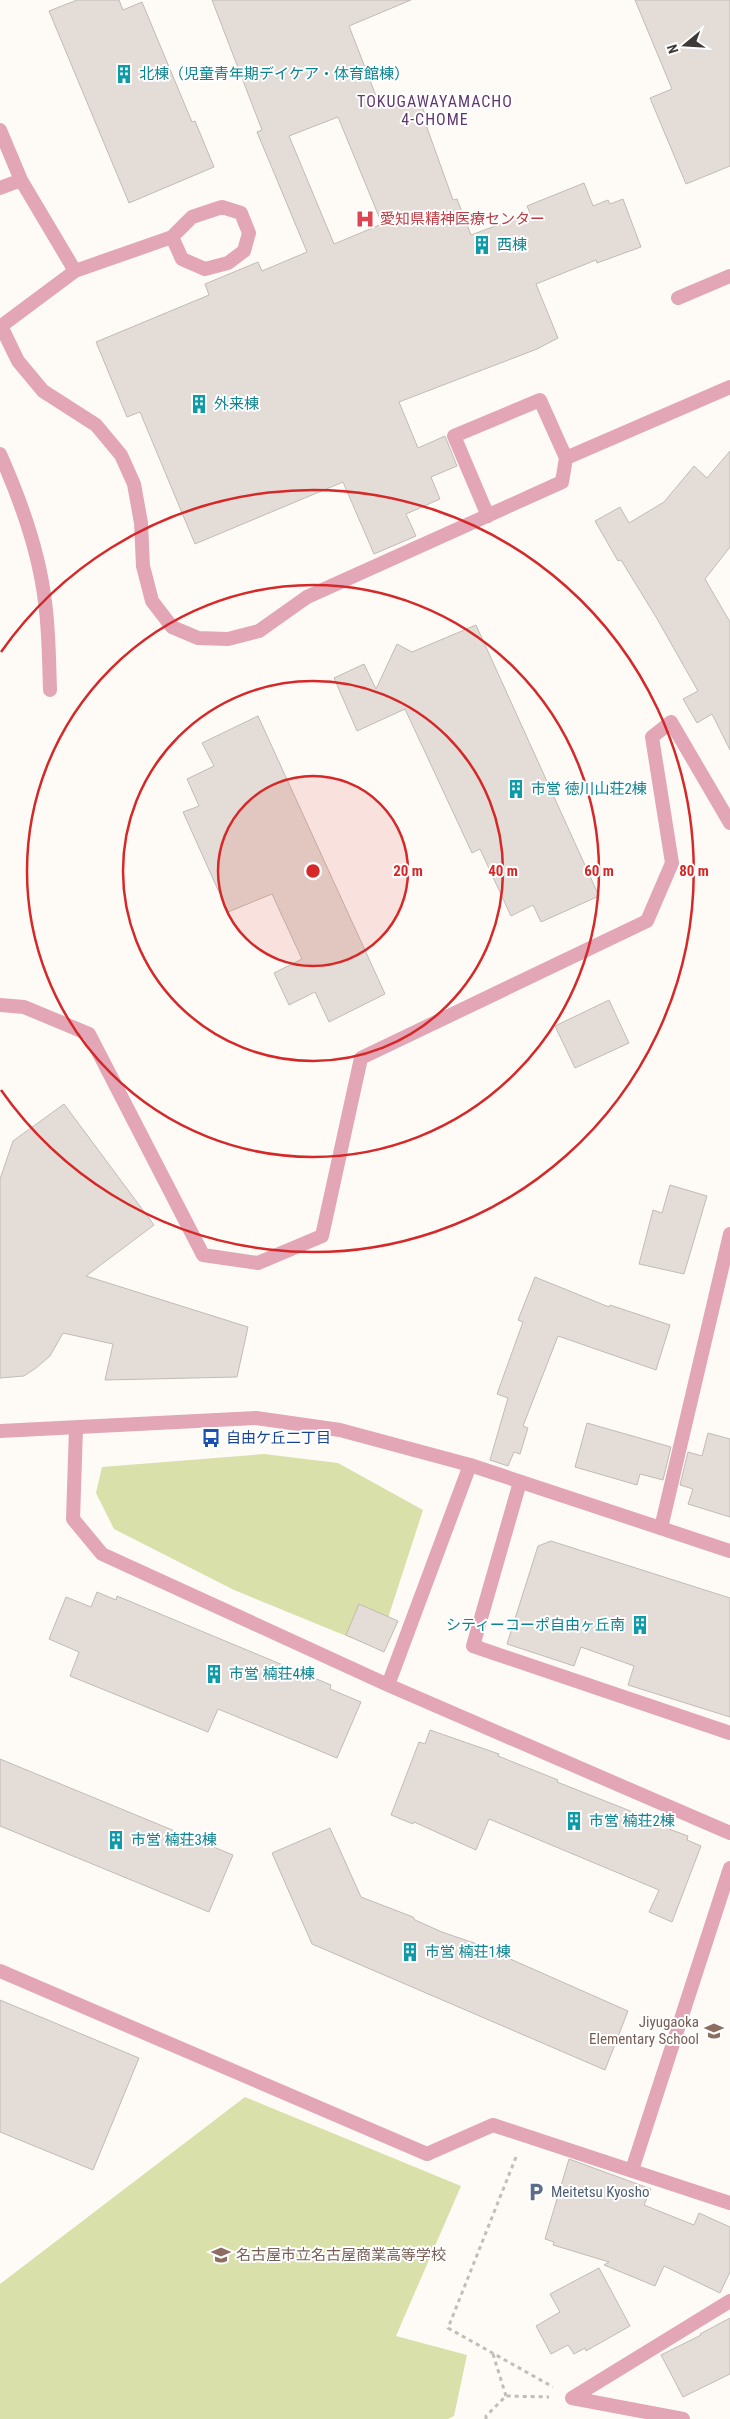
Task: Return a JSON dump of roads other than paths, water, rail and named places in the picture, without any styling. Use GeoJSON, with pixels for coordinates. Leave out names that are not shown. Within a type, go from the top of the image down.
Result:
{"type":"FeatureCollection","features":[{"type":"Feature","properties":{"kind":"street"},"geometry":{"type":"LineString","coordinates":[[0,130],[21,180],[75,271]]}},
{"type":"Feature","properties":{"kind":"street"},"geometry":{"type":"LineString","coordinates":[[0,188],[21,180]]}},
{"type":"Feature","properties":{"kind":"street"},"geometry":{"type":"LineString","coordinates":[[172,237],[182,259],[205,268],[228,263],[244,251],[249,233],[241,213],[222,208],[192,217],[172,237],[75,271],[0,326],[18,361],[43,391],[96,425],[121,455],[134,484],[141,523],[143,566],[152,600],[172,627],[198,638],[228,639],[259,631],[307,597],[488,516],[562,482],[566,458],[540,400],[454,436],[488,516]]}},
{"type":"Feature","properties":{"kind":"street"},"geometry":{"type":"LineString","coordinates":[[678,298],[730,276]]}},
{"type":"Feature","properties":{"kind":"street"},"geometry":{"type":"LineString","coordinates":[[566,458],[730,387]]}},
{"type":"Feature","properties":{"kind":"street"},"geometry":{"type":"LineString","coordinates":[[0,454],[18,494],[45,601],[50,690]]}},
{"type":"Feature","properties":{"kind":"street"},"geometry":{"type":"LineString","coordinates":[[0,1005],[24,1007],[89,1034],[203,1255],[258,1263],[322,1236],[361,1058],[647,921],[672,863],[652,737],[671,722],[730,823]]}},
{"type":"Feature","properties":{"kind":"street"},"geometry":{"type":"LineString","coordinates":[[661,1528],[730,1234]]}},
{"type":"Feature","properties":{"kind":"street"},"geometry":{"type":"LineString","coordinates":[[0,1431],[256,1418],[340,1430],[470,1465],[730,1551]]}},
{"type":"Feature","properties":{"kind":"street"},"geometry":{"type":"LineString","coordinates":[[76,1428],[73,1519],[102,1554],[388,1685],[730,1833]]}},
{"type":"Feature","properties":{"kind":"street"},"geometry":{"type":"LineString","coordinates":[[388,1685],[470,1465]]}},
{"type":"Feature","properties":{"kind":"street"},"geometry":{"type":"LineString","coordinates":[[520,1482],[473,1646],[730,1733]]}},
{"type":"Feature","properties":{"kind":"street"},"geometry":{"type":"LineString","coordinates":[[632,2170],[730,1868]]}},
{"type":"Feature","properties":{"kind":"street"},"geometry":{"type":"LineString","coordinates":[[0,1971],[427,2154],[493,2125],[730,2203]]}},
{"type":"Feature","properties":{"kind":"street"},"geometry":{"type":"LineString","coordinates":[[683,2419],[572,2398],[730,2300]]}},
{"type":"Feature","properties":{"kind":"place","name":"北棟（児童青年期デイケア・体育館棟）"},"geometry":{"type":"Point","coordinates":[124,74]}},
{"type":"Feature","properties":{"kind":"place","name":"愛知県精神医療センター"},"geometry":{"type":"Point","coordinates":[365,219]}},
{"type":"Feature","properties":{"kind":"place","name":"西棟"},"geometry":{"type":"Point","coordinates":[482,245]}},
{"type":"Feature","properties":{"kind":"place","name":"外来棟"},"geometry":{"type":"Point","coordinates":[199,404]}},
{"type":"Feature","properties":{"kind":"place","name":"市営 徳川山荘2棟"},"geometry":{"type":"Point","coordinates":[516,789]}},
{"type":"Feature","properties":{"kind":"place","name":"自由ケ丘二丁目"},"geometry":{"type":"Point","coordinates":[211,1438]}},
{"type":"Feature","properties":{"kind":"place","name":"シティーコーポ自由ヶ丘南"},"geometry":{"type":"Point","coordinates":[640,1625]}},
{"type":"Feature","properties":{"kind":"place","name":"市営 楠荘4棟"},"geometry":{"type":"Point","coordinates":[214,1674]}},
{"type":"Feature","properties":{"kind":"place","name":"市営 楠荘2棟"},"geometry":{"type":"Point","coordinates":[574,1821]}},
{"type":"Feature","properties":{"kind":"place","name":"市営 楠荘3棟"},"geometry":{"type":"Point","coordinates":[116,1840]}},
{"type":"Feature","properties":{"kind":"place","name":"市営 楠荘1棟"},"geometry":{"type":"Point","coordinates":[410,1952]}},
{"type":"Feature","properties":{"kind":"place","name":"Jiyugaoka Elementary School"},"geometry":{"type":"Point","coordinates":[714,2031]}},
{"type":"Feature","properties":{"kind":"place","name":"Meitetsu Kyosho"},"geometry":{"type":"Point","coordinates":[536,2192]}},
{"type":"Feature","properties":{"kind":"place","name":"名古屋市立名古屋商業高等学校"},"geometry":{"type":"Point","coordinates":[221,2255]}},
{"type":"Feature","properties":{"kind":"district","name":"TOKUGAWAYAMACHO 4-CHOME"},"geometry":{"type":"Point","coordinates":[435,110]}}]}
